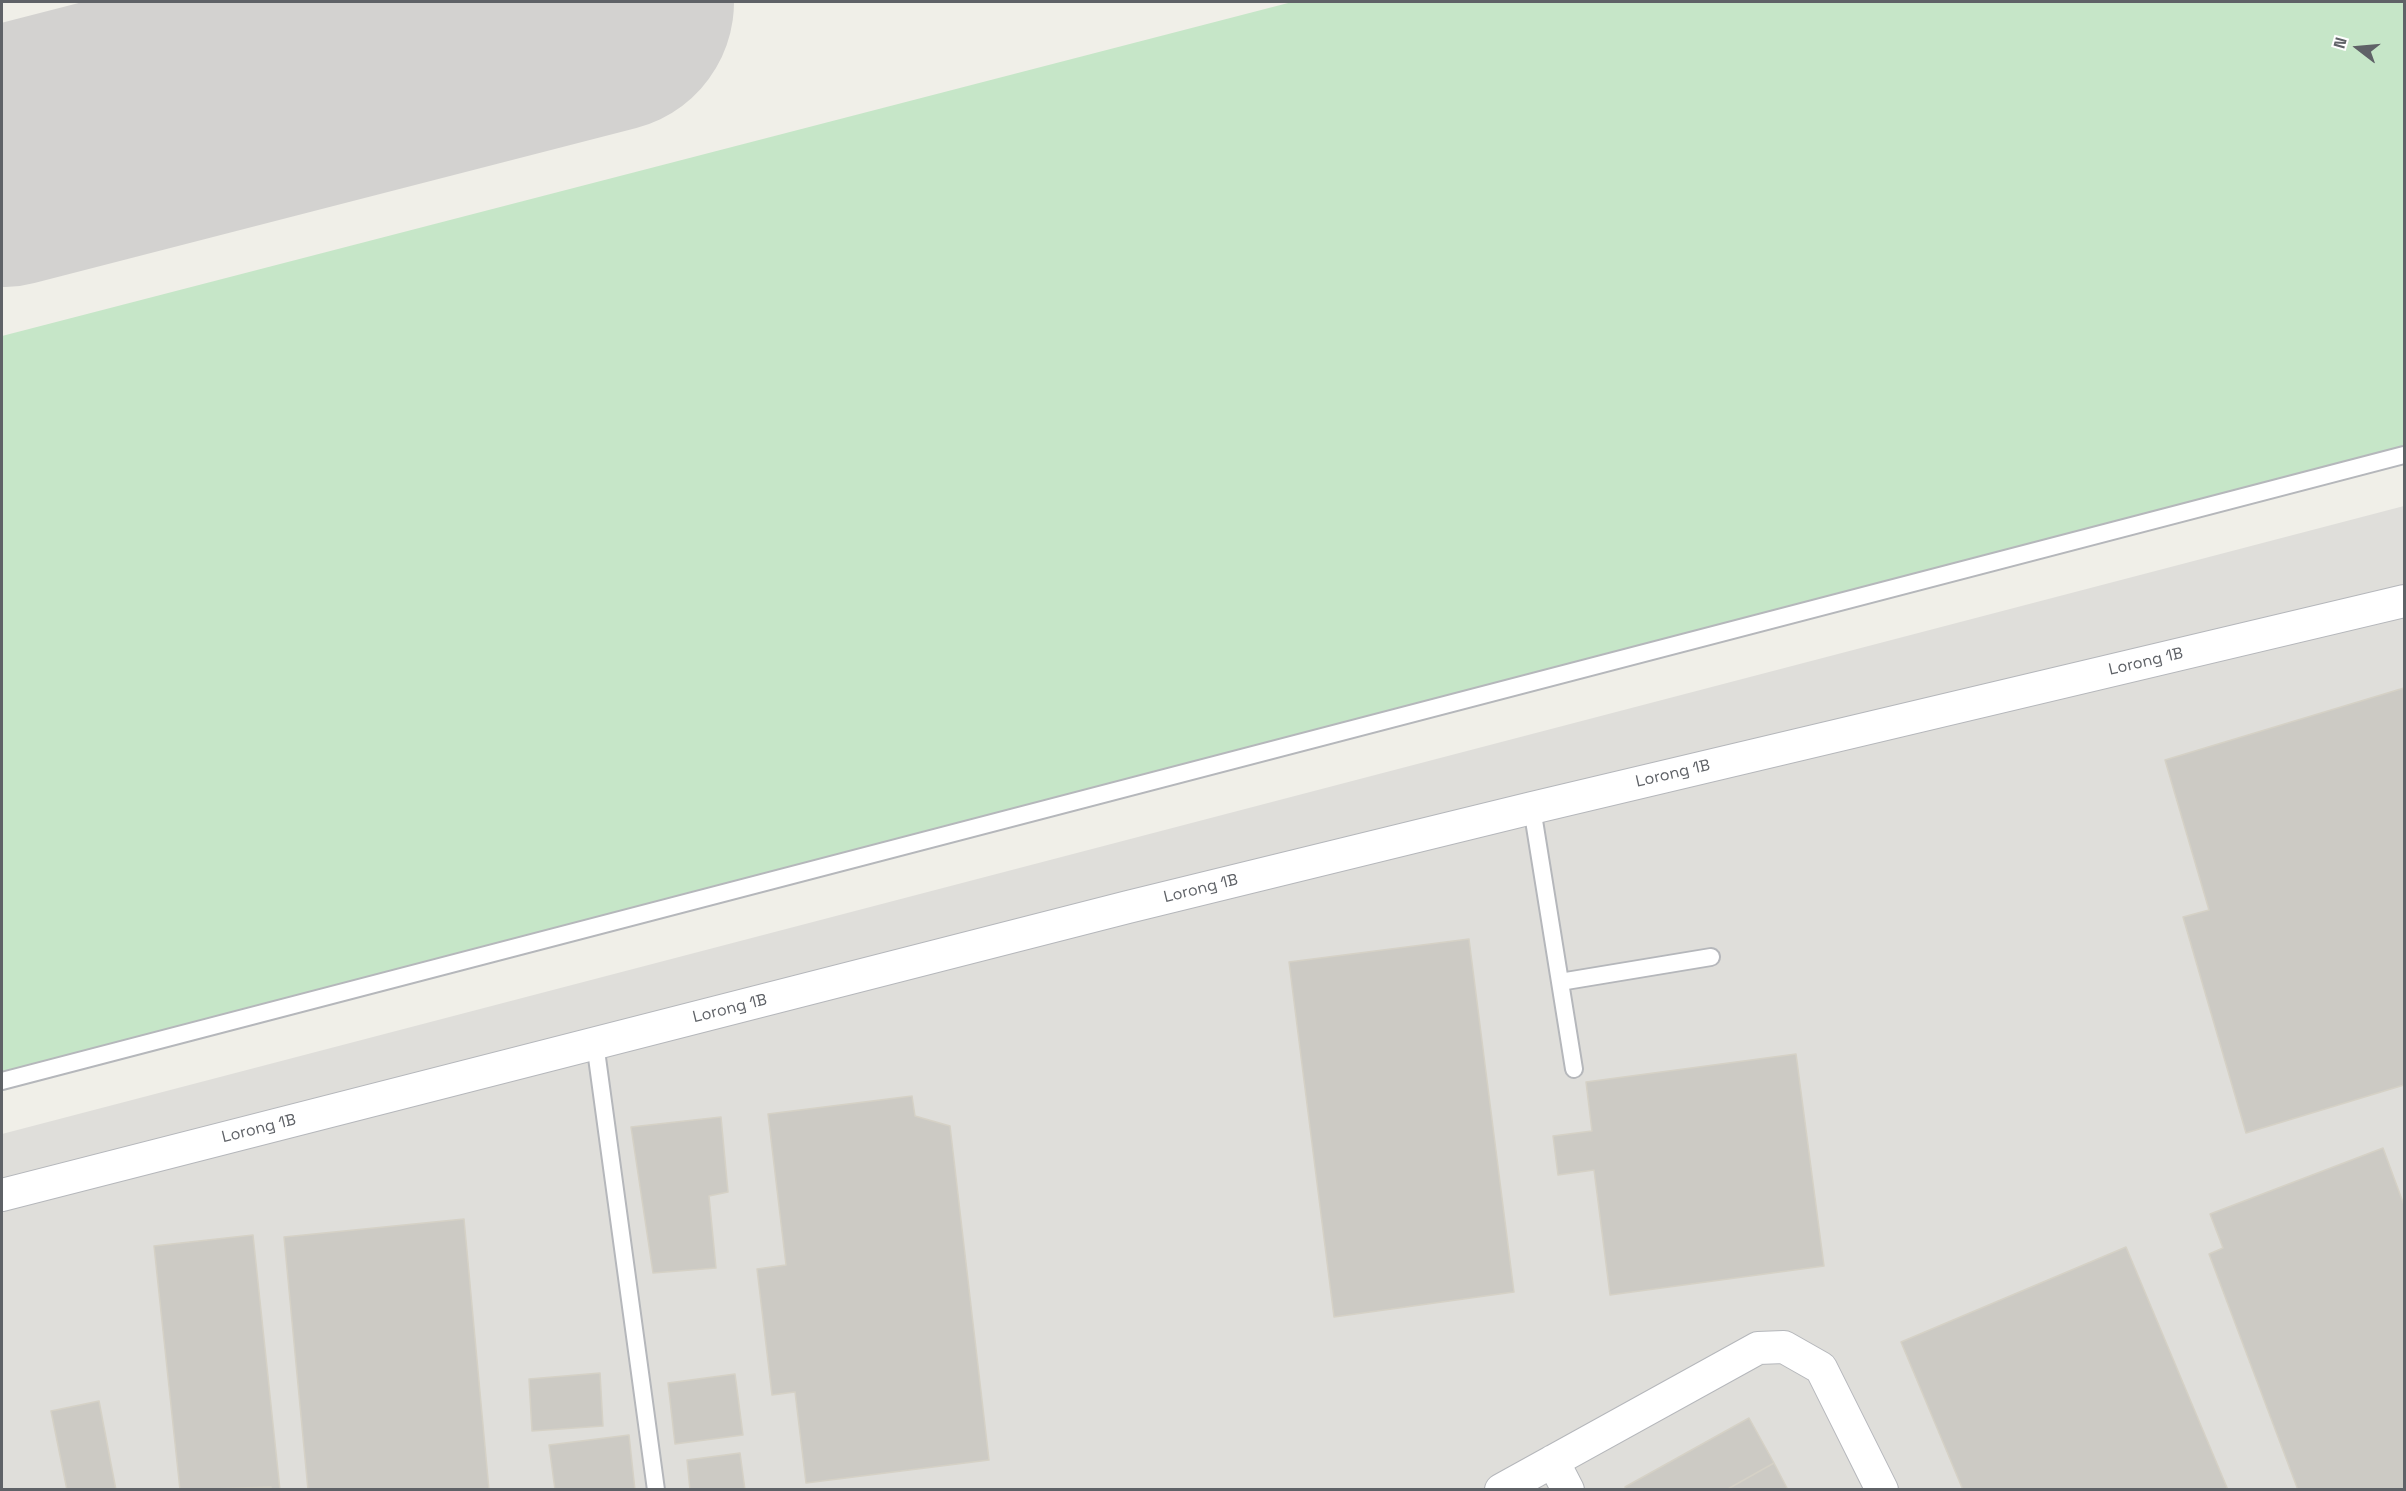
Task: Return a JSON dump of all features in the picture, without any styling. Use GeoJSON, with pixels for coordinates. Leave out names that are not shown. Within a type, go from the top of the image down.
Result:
{"type":"FeatureCollection","features":[{"type":"Feature","properties":{"kind":"street","name":"Lorong 1B"},"geometry":{"type":"LineString","coordinates":[[2,1195],[1128,907],[1532,808],[2404,601]]}},
{"type":"Feature","properties":{"kind":"street"},"geometry":{"type":"LineString","coordinates":[[1501,1490],[1758,1348],[1784,1347],[1821,1368],[1882,1490]]}},
{"type":"Feature","properties":{"kind":"street"},"geometry":{"type":"LineString","coordinates":[[1553,1461],[1568,1490]]}},
{"type":"Feature","properties":{"kind":"lane"},"geometry":{"type":"LineString","coordinates":[[2,1081],[2404,455]]}},
{"type":"Feature","properties":{"kind":"lane"},"geometry":{"type":"LineString","coordinates":[[1532,808],[1574,1069]]}},
{"type":"Feature","properties":{"kind":"lane"},"geometry":{"type":"LineString","coordinates":[[1560,982],[1711,957]]}},
{"type":"Feature","properties":{"kind":"lane"},"geometry":{"type":"LineString","coordinates":[[595,1043],[656,1490]]}},
{"type":"Feature","properties":{"kind":"shaded area"},"geometry":{"type":"Polygon","coordinates":[[[2404,506],[2404,1489],[2,1489],[2,1134],[2404,506]]]}},
{"type":"Feature","properties":{"kind":"green space"},"geometry":{"type":"Polygon","coordinates":[[[1292,2],[2404,2],[2404,464],[2,1073],[2,336],[1292,2]]]}},
{"type":"Feature","properties":{"kind":"building"},"geometry":{"type":"Polygon","coordinates":[[[2404,688],[2404,1085],[2246,1133],[2183,917],[2209,910],[2165,760],[2404,688]]]}},
{"type":"Feature","properties":{"kind":"building"},"geometry":{"type":"Polygon","coordinates":[[[1469,939],[1514,1292],[1334,1317],[1289,962],[1469,939]]]}},
{"type":"Feature","properties":{"kind":"building"},"geometry":{"type":"Polygon","coordinates":[[[1796,1054],[1824,1266],[1610,1295],[1594,1170],[1558,1175],[1553,1136],[1592,1131],[1586,1082],[1796,1054]]]}},
{"type":"Feature","properties":{"kind":"building"},"geometry":{"type":"Polygon","coordinates":[[[912,1096],[915,1116],[950,1126],[989,1460],[806,1483],[795,1392],[772,1395],[757,1269],[786,1265],[768,1114],[912,1096]]]}},
{"type":"Feature","properties":{"kind":"building"},"geometry":{"type":"Polygon","coordinates":[[[721,1117],[728,1192],[709,1196],[716,1268],[653,1273],[631,1127],[721,1117]]]}},
{"type":"Feature","properties":{"kind":"building"},"geometry":{"type":"Polygon","coordinates":[[[2383,1148],[2404,1205],[2404,1490],[2298,1490],[2209,1254],[2223,1248],[2210,1214],[2383,1148]]]}},
{"type":"Feature","properties":{"kind":"building"},"geometry":{"type":"Polygon","coordinates":[[[464,1219],[489,1490],[308,1490],[284,1237],[464,1219]]]}},
{"type":"Feature","properties":{"kind":"building"},"geometry":{"type":"Polygon","coordinates":[[[253,1235],[280,1490],[271,1490],[271,1487],[180,1490],[154,1246],[253,1235]]]}},
{"type":"Feature","properties":{"kind":"building"},"geometry":{"type":"Polygon","coordinates":[[[2126,1247],[2228,1490],[1963,1490],[1901,1342],[2126,1247]]]}},
{"type":"Feature","properties":{"kind":"building"},"geometry":{"type":"Polygon","coordinates":[[[600,1373],[603,1426],[532,1431],[529,1379],[600,1373]]]}},
{"type":"Feature","properties":{"kind":"building"},"geometry":{"type":"Polygon","coordinates":[[[735,1374],[743,1435],[675,1444],[668,1383],[735,1374]]]}},
{"type":"Feature","properties":{"kind":"building"},"geometry":{"type":"Polygon","coordinates":[[[99,1401],[116,1490],[67,1490],[51,1411],[99,1401]]]}},
{"type":"Feature","properties":{"kind":"building"},"geometry":{"type":"Polygon","coordinates":[[[1749,1418],[1774,1463],[1726,1490],[1626,1490],[1625,1487],[1749,1418]]]}},
{"type":"Feature","properties":{"kind":"building"},"geometry":{"type":"Polygon","coordinates":[[[629,1435],[635,1490],[555,1490],[549,1445],[629,1435]]]}},
{"type":"Feature","properties":{"kind":"building"},"geometry":{"type":"Polygon","coordinates":[[[740,1453],[745,1490],[690,1490],[687,1460],[740,1453]]]}},
{"type":"Feature","properties":{"kind":"building"},"geometry":{"type":"Polygon","coordinates":[[[1774,1463],[1788,1490],[1726,1490],[1774,1463]]]}},
{"type":"Feature","properties":{"kind":"runway"},"geometry":{"type":"LineString","coordinates":[[2,157],[604,2]]}}]}
